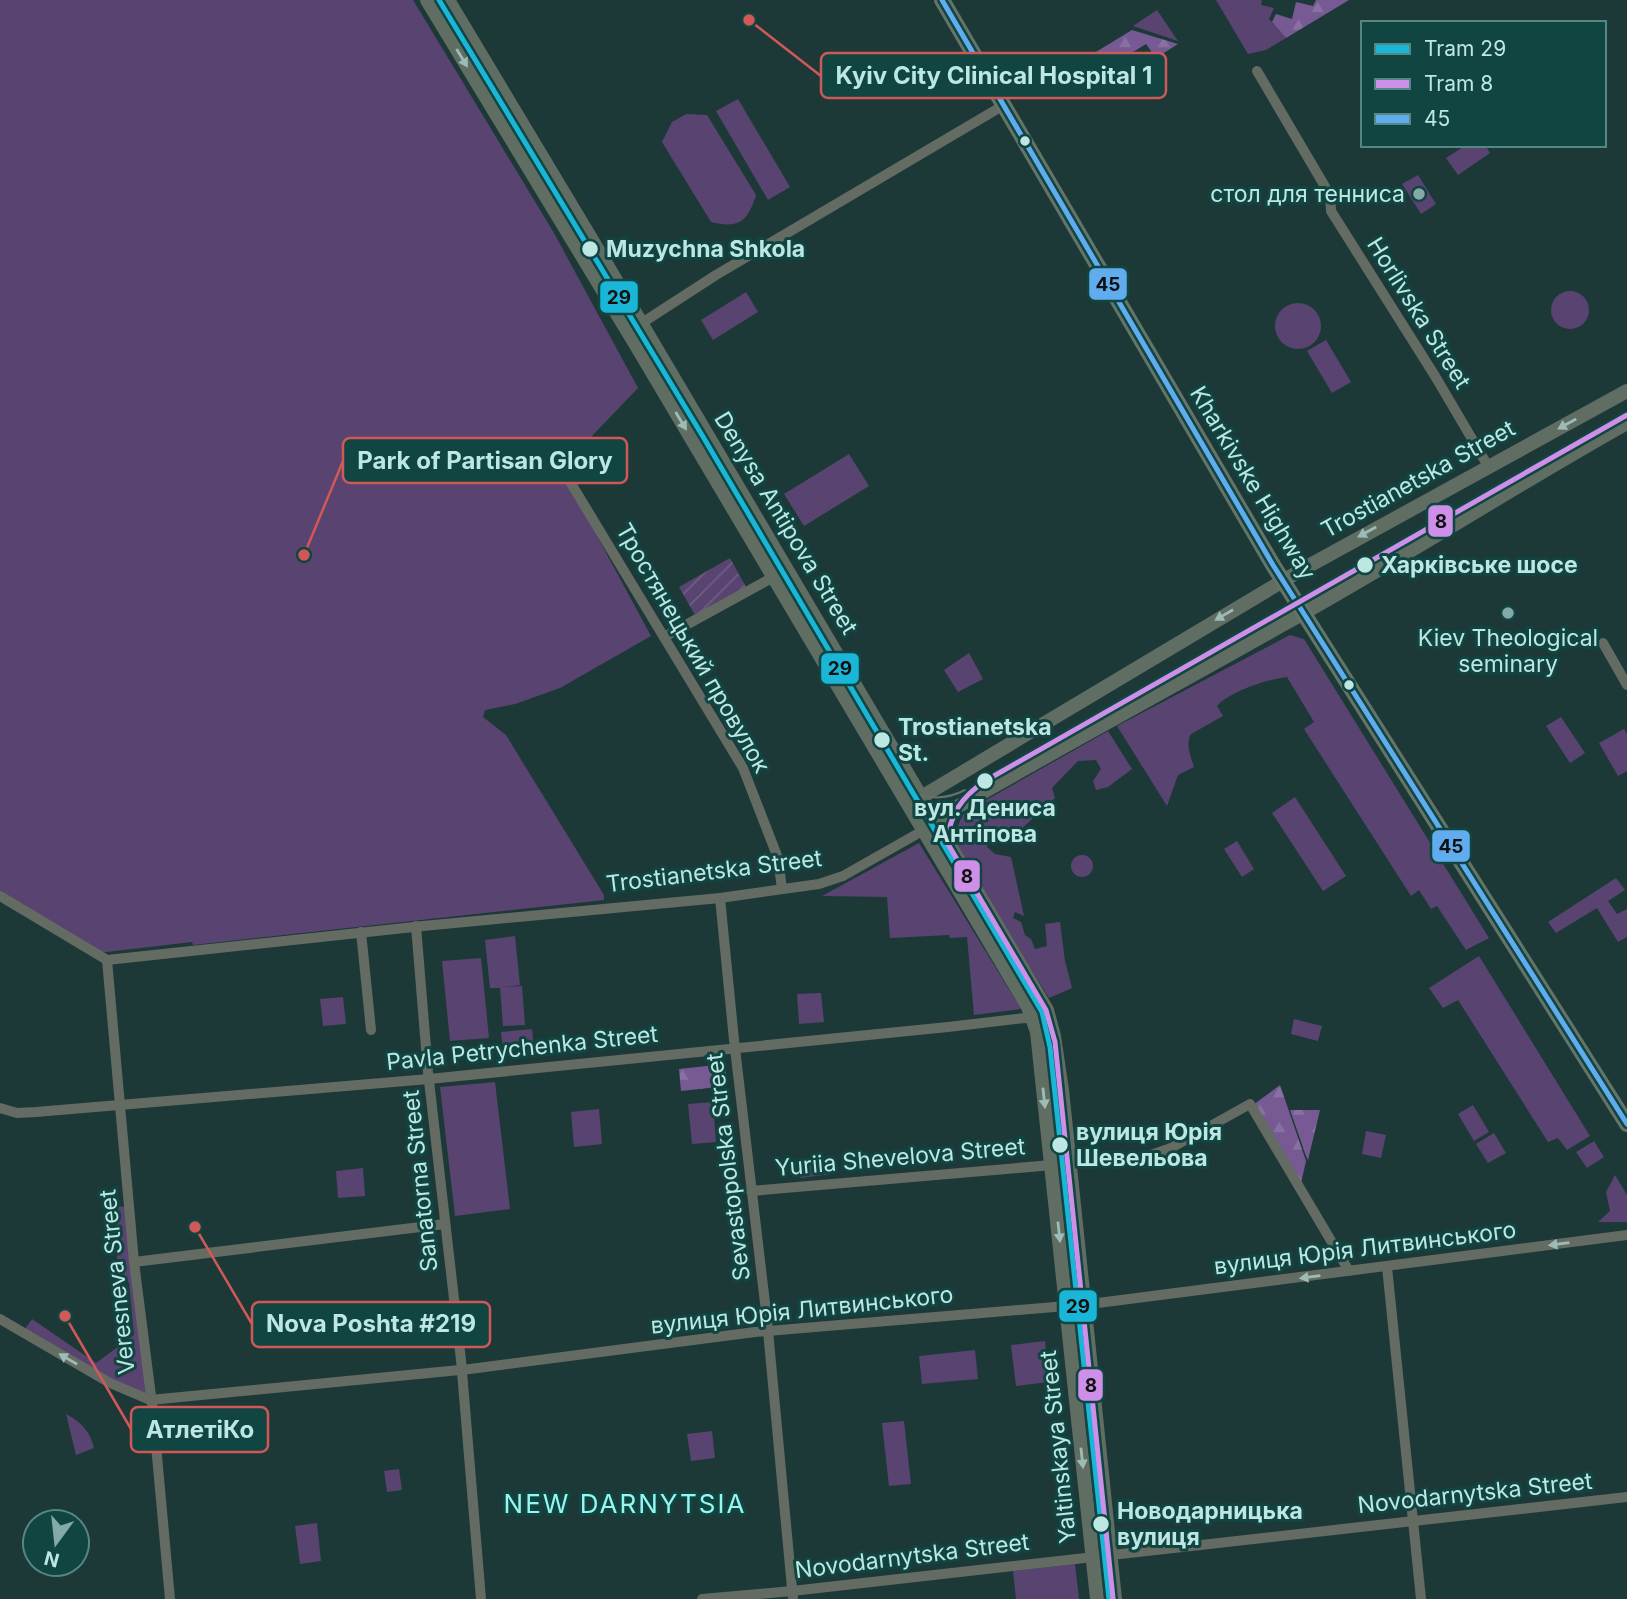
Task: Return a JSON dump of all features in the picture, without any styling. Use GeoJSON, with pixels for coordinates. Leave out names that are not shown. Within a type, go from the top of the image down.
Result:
{"type":"FeatureCollection","features":[{"type":"Feature","properties":{"kind":"main road","name":"Kharkivske Highway"},"geometry":{"type":"LineString","coordinates":[[942,0],[1283,580],[1627,1124]]}},
{"type":"Feature","properties":{"kind":"street","name":"Denysa Antipova Street"},"geometry":{"type":"LineString","coordinates":[[427,0],[774,577],[1047,1010],[1054,1036],[1069,1163]]}},
{"type":"Feature","properties":{"kind":"street","name":"Denysa Antipova Street"},"geometry":{"type":"LineString","coordinates":[[448,0],[788,569],[915,801]]}},
{"type":"Feature","properties":{"kind":"street","name":"Horlivska Street"},"geometry":{"type":"LineString","coordinates":[[1257,71],[1329,195],[1331,211],[1489,466]]}},
{"type":"Feature","properties":{"kind":"street"},"geometry":{"type":"LineString","coordinates":[[628,332],[716,275],[1004,105]]}},
{"type":"Feature","properties":{"kind":"street","name":"Trostianetska Street"},"geometry":{"type":"LineString","coordinates":[[915,801],[1283,580],[1627,391]]}},
{"type":"Feature","properties":{"kind":"street","name":"Trostianetska Street"},"geometry":{"type":"LineString","coordinates":[[107,960],[416,926],[720,898],[819,884],[843,876],[1095,727],[1305,612],[1513,487],[1627,423]]}},
{"type":"Feature","properties":{"kind":"street","name":"Тростянецький провулок"},"geometry":{"type":"LineString","coordinates":[[566,475],[743,768],[778,858],[782,889]]}},
{"type":"Feature","properties":{"kind":"street"},"geometry":{"type":"LineString","coordinates":[[664,637],[788,569]]}},
{"type":"Feature","properties":{"kind":"street"},"geometry":{"type":"LineString","coordinates":[[1603,643],[1627,685]]}},
{"type":"Feature","properties":{"kind":"street","name":"Denysa Antipova Street"},"geometry":{"type":"LineString","coordinates":[[930,825],[1032,1016],[1037,1032],[1051,1164]]}},
{"type":"Feature","properties":{"kind":"street"},"geometry":{"type":"LineString","coordinates":[[0,896],[107,960]]}},
{"type":"Feature","properties":{"kind":"street","name":"Sevastopolska Street"},"geometry":{"type":"LineString","coordinates":[[720,898],[768,1331],[793,1595]]}},
{"type":"Feature","properties":{"kind":"street","name":"Sanatorna Street"},"geometry":{"type":"LineString","coordinates":[[416,926],[429,1079],[461,1370],[481,1599]]}},
{"type":"Feature","properties":{"kind":"street"},"geometry":{"type":"LineString","coordinates":[[361,932],[371,1030]]}},
{"type":"Feature","properties":{"kind":"street","name":"Veresneva Street"},"geometry":{"type":"LineString","coordinates":[[107,960],[134,1262],[170,1599]]}},
{"type":"Feature","properties":{"kind":"street","name":"Pavla Petrychenka Street"},"geometry":{"type":"LineString","coordinates":[[0,1108],[17,1113],[36,1112],[429,1079],[948,1027],[1032,1016],[1047,1010]]}},
{"type":"Feature","properties":{"kind":"street","name":"Yuriia Shevelova Street"},"geometry":{"type":"LineString","coordinates":[[751,1191],[1145,1157],[1171,1149],[1250,1104],[1349,1271]]}},
{"type":"Feature","properties":{"kind":"street","name":"Yaltinskaya Street"},"geometry":{"type":"LineString","coordinates":[[1069,1163],[1115,1599]]}},
{"type":"Feature","properties":{"kind":"street","name":"Yaltinskaya Street"},"geometry":{"type":"LineString","coordinates":[[1051,1164],[1097,1599]]}},
{"type":"Feature","properties":{"kind":"street"},"geometry":{"type":"LineString","coordinates":[[134,1262],[445,1224]]}},
{"type":"Feature","properties":{"kind":"street","name":"вулиця Юрія Литвинського"},"geometry":{"type":"LineString","coordinates":[[0,1319],[110,1383],[150,1400],[461,1370],[768,1331],[1083,1305],[1627,1235]]}},
{"type":"Feature","properties":{"kind":"street"},"geometry":{"type":"LineString","coordinates":[[1387,1267],[1421,1599]]}},
{"type":"Feature","properties":{"kind":"street","name":"Novodarnytska Street"},"geometry":{"type":"LineString","coordinates":[[702,1599],[793,1595],[1110,1554],[1627,1497]]}},
{"type":"Feature","properties":{"kind":"shaded area"},"geometry":{"type":"Polygon","coordinates":[[[0,0],[413,0],[554,233],[638,388],[592,436],[563,473],[651,636],[560,688],[515,704],[485,710],[483,717],[506,735],[604,895],[604,900],[98,953],[0,892],[0,0]]]}},
{"type":"Feature","properties":{"kind":"shaded area"},"geometry":{"type":"Polygon","coordinates":[[[1216,0],[1262,0],[1261,5],[1274,8],[1269,19],[1286,38],[1266,50],[1248,54],[1216,0]]]}},
{"type":"Feature","properties":{"kind":"shaded area"},"geometry":{"type":"Polygon","coordinates":[[[1157,10],[1178,41],[1133,26],[1157,10]]]}},
{"type":"Feature","properties":{"kind":"shaded area"},"geometry":{"type":"Polygon","coordinates":[[[738,99],[790,187],[768,200],[716,111],[738,99]]]}},
{"type":"Feature","properties":{"kind":"shaded area"},"geometry":{"type":"Polygon","coordinates":[[[686,114],[707,115],[756,195],[750,211],[741,221],[729,224],[711,222],[662,142],[672,122],[686,114]]]}},
{"type":"Feature","properties":{"kind":"shaded area"},"geometry":{"type":"Polygon","coordinates":[[[1463,147],[1486,147],[1490,153],[1458,175],[1446,158],[1463,147]]]}},
{"type":"Feature","properties":{"kind":"shaded area","name":"стол для тенниса"},"geometry":{"type":"Polygon","coordinates":[[[1418,175],[1436,204],[1421,214],[1402,184],[1418,175]]]}},
{"type":"Feature","properties":{"kind":"shaded area"},"geometry":{"type":"Polygon","coordinates":[[[1570,291],[1584,296],[1589,310],[1584,324],[1570,329],[1556,324],[1551,310],[1556,296],[1570,291]]]}},
{"type":"Feature","properties":{"kind":"shaded area"},"geometry":{"type":"Polygon","coordinates":[[[746,292],[758,312],[713,340],[701,320],[746,292]]]}},
{"type":"Feature","properties":{"kind":"shaded area"},"geometry":{"type":"Polygon","coordinates":[[[1298,303],[1307,304],[1314,310],[1320,317],[1320,335],[1314,342],[1307,348],[1298,349],[1289,348],[1282,342],[1276,335],[1275,326],[1276,317],[1282,310],[1289,304],[1298,303]]]}},
{"type":"Feature","properties":{"kind":"shaded area"},"geometry":{"type":"Polygon","coordinates":[[[1326,340],[1351,382],[1332,393],[1307,351],[1326,340]]]}},
{"type":"Feature","properties":{"kind":"shaded area"},"geometry":{"type":"Polygon","coordinates":[[[849,454],[869,486],[804,526],[784,494],[849,454]]]}},
{"type":"Feature","properties":{"kind":"shaded area"},"geometry":{"type":"Polygon","coordinates":[[[730,558],[746,587],[695,615],[679,587],[730,558]]]}},
{"type":"Feature","properties":{"kind":"shaded area"},"geometry":{"type":"Polygon","coordinates":[[[1290,635],[1304,639],[1489,938],[1466,950],[1437,906],[1431,909],[1419,890],[1411,896],[1304,729],[1314,722],[1287,677],[1249,687],[1217,706],[1223,716],[1191,734],[1189,738],[1194,767],[1178,775],[1167,806],[1117,726],[1290,635]]]}},
{"type":"Feature","properties":{"kind":"shaded area"},"geometry":{"type":"Polygon","coordinates":[[[969,653],[983,679],[958,692],[944,670],[969,653]]]}},
{"type":"Feature","properties":{"kind":"shaded area"},"geometry":{"type":"Polygon","coordinates":[[[1561,717],[1585,753],[1570,763],[1546,726],[1561,717]]]}},
{"type":"Feature","properties":{"kind":"shaded area"},"geometry":{"type":"Polygon","coordinates":[[[1624,729],[1627,734],[1627,771],[1618,776],[1599,743],[1624,729]]]}},
{"type":"Feature","properties":{"kind":"shaded area"},"geometry":{"type":"Polygon","coordinates":[[[1108,731],[1132,769],[1108,787],[1096,790],[1093,781],[1101,769],[1096,760],[1078,761],[1052,788],[1055,798],[1016,834],[990,831],[987,847],[995,854],[1011,857],[1024,916],[1015,912],[1013,918],[1021,922],[1025,935],[1031,939],[1035,949],[1047,946],[1045,924],[1060,922],[1072,988],[1049,998],[958,851],[957,831],[965,812],[1108,731]]]}},
{"type":"Feature","properties":{"kind":"shaded area"},"geometry":{"type":"Polygon","coordinates":[[[1295,797],[1346,876],[1323,891],[1272,813],[1295,797]]]}},
{"type":"Feature","properties":{"kind":"shaded area"},"geometry":{"type":"Polygon","coordinates":[[[1237,841],[1254,869],[1242,877],[1224,849],[1237,841]]]}},
{"type":"Feature","properties":{"kind":"shaded area"},"geometry":{"type":"Polygon","coordinates":[[[919,843],[1021,1009],[974,1015],[967,937],[950,938],[949,935],[890,938],[887,897],[822,896],[919,843]]]}},
{"type":"Feature","properties":{"kind":"shaded area"},"geometry":{"type":"Polygon","coordinates":[[[1082,855],[1090,858],[1093,866],[1090,874],[1082,877],[1074,874],[1071,866],[1074,858],[1082,855]]]}},
{"type":"Feature","properties":{"kind":"shaded area"},"geometry":{"type":"Polygon","coordinates":[[[1616,878],[1625,890],[1608,901],[1617,914],[1627,909],[1627,937],[1618,942],[1597,908],[1556,933],[1548,922],[1616,878]]]}},
{"type":"Feature","properties":{"kind":"shaded area"},"geometry":{"type":"Polygon","coordinates":[[[515,936],[520,985],[503,987],[522,986],[525,1025],[503,1026],[500,988],[490,988],[485,940],[515,936]]]}},
{"type":"Feature","properties":{"kind":"shaded area"},"geometry":{"type":"Polygon","coordinates":[[[1479,956],[1590,1136],[1567,1150],[1558,1138],[1548,1142],[1458,1000],[1443,1008],[1429,988],[1479,956]]]}},
{"type":"Feature","properties":{"kind":"shaded area"},"geometry":{"type":"Polygon","coordinates":[[[481,958],[489,1038],[450,1041],[442,961],[481,958]]]}},
{"type":"Feature","properties":{"kind":"shaded area"},"geometry":{"type":"Polygon","coordinates":[[[821,993],[824,1022],[799,1024],[797,994],[821,993]]]}},
{"type":"Feature","properties":{"kind":"shaded area"},"geometry":{"type":"Polygon","coordinates":[[[343,997],[346,1024],[323,1026],[320,999],[343,997]]]}},
{"type":"Feature","properties":{"kind":"shaded area"},"geometry":{"type":"Polygon","coordinates":[[[1294,1019],[1322,1026],[1318,1041],[1291,1034],[1294,1019]]]}},
{"type":"Feature","properties":{"kind":"shaded area"},"geometry":{"type":"Polygon","coordinates":[[[532,1029],[534,1048],[503,1051],[501,1032],[532,1029]]]}},
{"type":"Feature","properties":{"kind":"shaded area"},"geometry":{"type":"Polygon","coordinates":[[[495,1082],[510,1209],[455,1216],[440,1087],[495,1082]]]}},
{"type":"Feature","properties":{"kind":"shaded area"},"geometry":{"type":"Polygon","coordinates":[[[713,1102],[716,1142],[692,1144],[688,1104],[713,1102]]]}},
{"type":"Feature","properties":{"kind":"shaded area"},"geometry":{"type":"Polygon","coordinates":[[[1473,1105],[1489,1132],[1474,1141],[1458,1114],[1473,1105]]]}},
{"type":"Feature","properties":{"kind":"shaded area"},"geometry":{"type":"Polygon","coordinates":[[[599,1109],[602,1144],[574,1147],[571,1112],[599,1109]]]}},
{"type":"Feature","properties":{"kind":"shaded area"},"geometry":{"type":"Polygon","coordinates":[[[1366,1131],[1386,1135],[1381,1158],[1362,1154],[1366,1131]]]}},
{"type":"Feature","properties":{"kind":"shaded area"},"geometry":{"type":"Polygon","coordinates":[[[1494,1133],[1506,1153],[1488,1163],[1476,1144],[1494,1133]]]}},
{"type":"Feature","properties":{"kind":"shaded area"},"geometry":{"type":"Polygon","coordinates":[[[1594,1141],[1604,1157],[1587,1168],[1576,1152],[1594,1141]]]}},
{"type":"Feature","properties":{"kind":"shaded area"},"geometry":{"type":"Polygon","coordinates":[[[830,1158],[831,1174],[800,1178],[798,1161],[830,1158]]]}},
{"type":"Feature","properties":{"kind":"shaded area"},"geometry":{"type":"Polygon","coordinates":[[[363,1168],[365,1196],[338,1198],[336,1171],[363,1168]]]}},
{"type":"Feature","properties":{"kind":"shaded area"},"geometry":{"type":"Polygon","coordinates":[[[1615,1175],[1627,1195],[1627,1222],[1598,1222],[1610,1211],[1606,1192],[1615,1175]]]}},
{"type":"Feature","properties":{"kind":"shaded area"},"geometry":{"type":"Polygon","coordinates":[[[111,1206],[129,1207],[150,1400],[23,1332],[32,1319],[96,1363],[134,1335],[129,1283],[118,1266],[111,1206]]]}},
{"type":"Feature","properties":{"kind":"shaded area"},"geometry":{"type":"Polygon","coordinates":[[[1045,1341],[1049,1382],[1016,1386],[1011,1345],[1045,1341]]]}},
{"type":"Feature","properties":{"kind":"shaded area"},"geometry":{"type":"Polygon","coordinates":[[[975,1350],[978,1379],[922,1384],[919,1356],[975,1350]]]}},
{"type":"Feature","properties":{"kind":"shaded area"},"geometry":{"type":"Polygon","coordinates":[[[66,1414],[84,1428],[94,1448],[76,1455],[66,1414]]]}},
{"type":"Feature","properties":{"kind":"shaded area"},"geometry":{"type":"Polygon","coordinates":[[[904,1421],[911,1484],[889,1486],[882,1423],[904,1421]]]}},
{"type":"Feature","properties":{"kind":"shaded area"},"geometry":{"type":"Polygon","coordinates":[[[712,1431],[715,1458],[691,1461],[687,1434],[712,1431]]]}},
{"type":"Feature","properties":{"kind":"shaded area"},"geometry":{"type":"Polygon","coordinates":[[[399,1469],[402,1490],[387,1492],[384,1471],[399,1469]]]}},
{"type":"Feature","properties":{"kind":"shaded area"},"geometry":{"type":"Polygon","coordinates":[[[317,1523],[321,1561],[300,1564],[295,1526],[317,1523]]]}},
{"type":"Feature","properties":{"kind":"shaded area"},"geometry":{"type":"Polygon","coordinates":[[[1075,1564],[1079,1599],[1016,1599],[1013,1571],[1075,1564]]]}},
{"type":"Feature","properties":{"kind":"green space"},"geometry":{"type":"Polygon","coordinates":[[[1316,0],[1349,0],[1286,38],[1272,22],[1276,14],[1292,19],[1296,2],[1313,6],[1316,0]]]}},
{"type":"Feature","properties":{"kind":"green space"},"geometry":{"type":"Polygon","coordinates":[[[1132,30],[1178,44],[1156,58],[1146,44],[1120,60],[1132,80],[1111,93],[1094,74],[1086,58],[1132,30]]]}},
{"type":"Feature","properties":{"kind":"green space"},"geometry":{"type":"Polygon","coordinates":[[[725,1064],[727,1086],[681,1091],[679,1069],[725,1064]]]}},
{"type":"Feature","properties":{"kind":"green space"},"geometry":{"type":"Polygon","coordinates":[[[1280,1085],[1306,1161],[1301,1183],[1253,1105],[1280,1085]]]}},
{"type":"Feature","properties":{"kind":"green space"},"geometry":{"type":"Polygon","coordinates":[[[1290,1110],[1320,1110],[1308,1160],[1306,1156],[1290,1110]]]}},
{"type":"Feature","properties":{"kind":"tram line","name":"29"},"geometry":{"type":"LineString","coordinates":[[439,0],[702,435],[1042,1012],[1050,1047],[1109,1599]]}},
{"type":"Feature","properties":{"kind":"tram line","name":"8"},"geometry":{"type":"LineString","coordinates":[[1113,1598],[1055,1042],[1046,1010],[948,844],[954,816],[963,800],[985,781],[1627,415]]}},
{"type":"Feature","properties":{"kind":"tram line"},"geometry":{"type":"LineString","coordinates":[[905,788],[935,798],[965,790]]}},
{"type":"Feature","properties":{"kind":"transit line","name":"45"},"geometry":{"type":"LineString","coordinates":[[942,0],[1273,565],[1627,1124]]}},
{"type":"Feature","properties":{"kind":"place","name":"Kyiv City Clinical Hospital 1"},"geometry":{"type":"Point","coordinates":[749,20]}},
{"type":"Feature","properties":{"kind":"place","name":"стол для тенниса"},"geometry":{"type":"Point","coordinates":[1419,194]}},
{"type":"Feature","properties":{"kind":"place","name":"Muzychna Shkola"},"geometry":{"type":"Point","coordinates":[590,249]}},
{"type":"Feature","properties":{"kind":"place","name":"Park of Partisan Glory"},"geometry":{"type":"Point","coordinates":[304,555]}},
{"type":"Feature","properties":{"kind":"place","name":"Харківське шосе"},"geometry":{"type":"Point","coordinates":[1365,565]}},
{"type":"Feature","properties":{"kind":"place","name":"Kiev Theological seminary"},"geometry":{"type":"Point","coordinates":[1508,613]}},
{"type":"Feature","properties":{"kind":"place","name":"Trostianetska St."},"geometry":{"type":"Point","coordinates":[882,740]}},
{"type":"Feature","properties":{"kind":"place","name":"вул. Дениса Антіпова"},"geometry":{"type":"Point","coordinates":[985,781]}},
{"type":"Feature","properties":{"kind":"place","name":"вулиця Юрія Шевельова"},"geometry":{"type":"Point","coordinates":[1060,1145]}},
{"type":"Feature","properties":{"kind":"place","name":"Nova Poshta #219"},"geometry":{"type":"Point","coordinates":[195,1227]}},
{"type":"Feature","properties":{"kind":"place","name":"АтлетіКо"},"geometry":{"type":"Point","coordinates":[65,1316]}},
{"type":"Feature","properties":{"kind":"place","name":"Новодарницька вулиця"},"geometry":{"type":"Point","coordinates":[1101,1524]}},
{"type":"Feature","properties":{"kind":"district","name":"NEW DARNYTSIA"},"geometry":{"type":"Point","coordinates":[625,1504]}}]}
